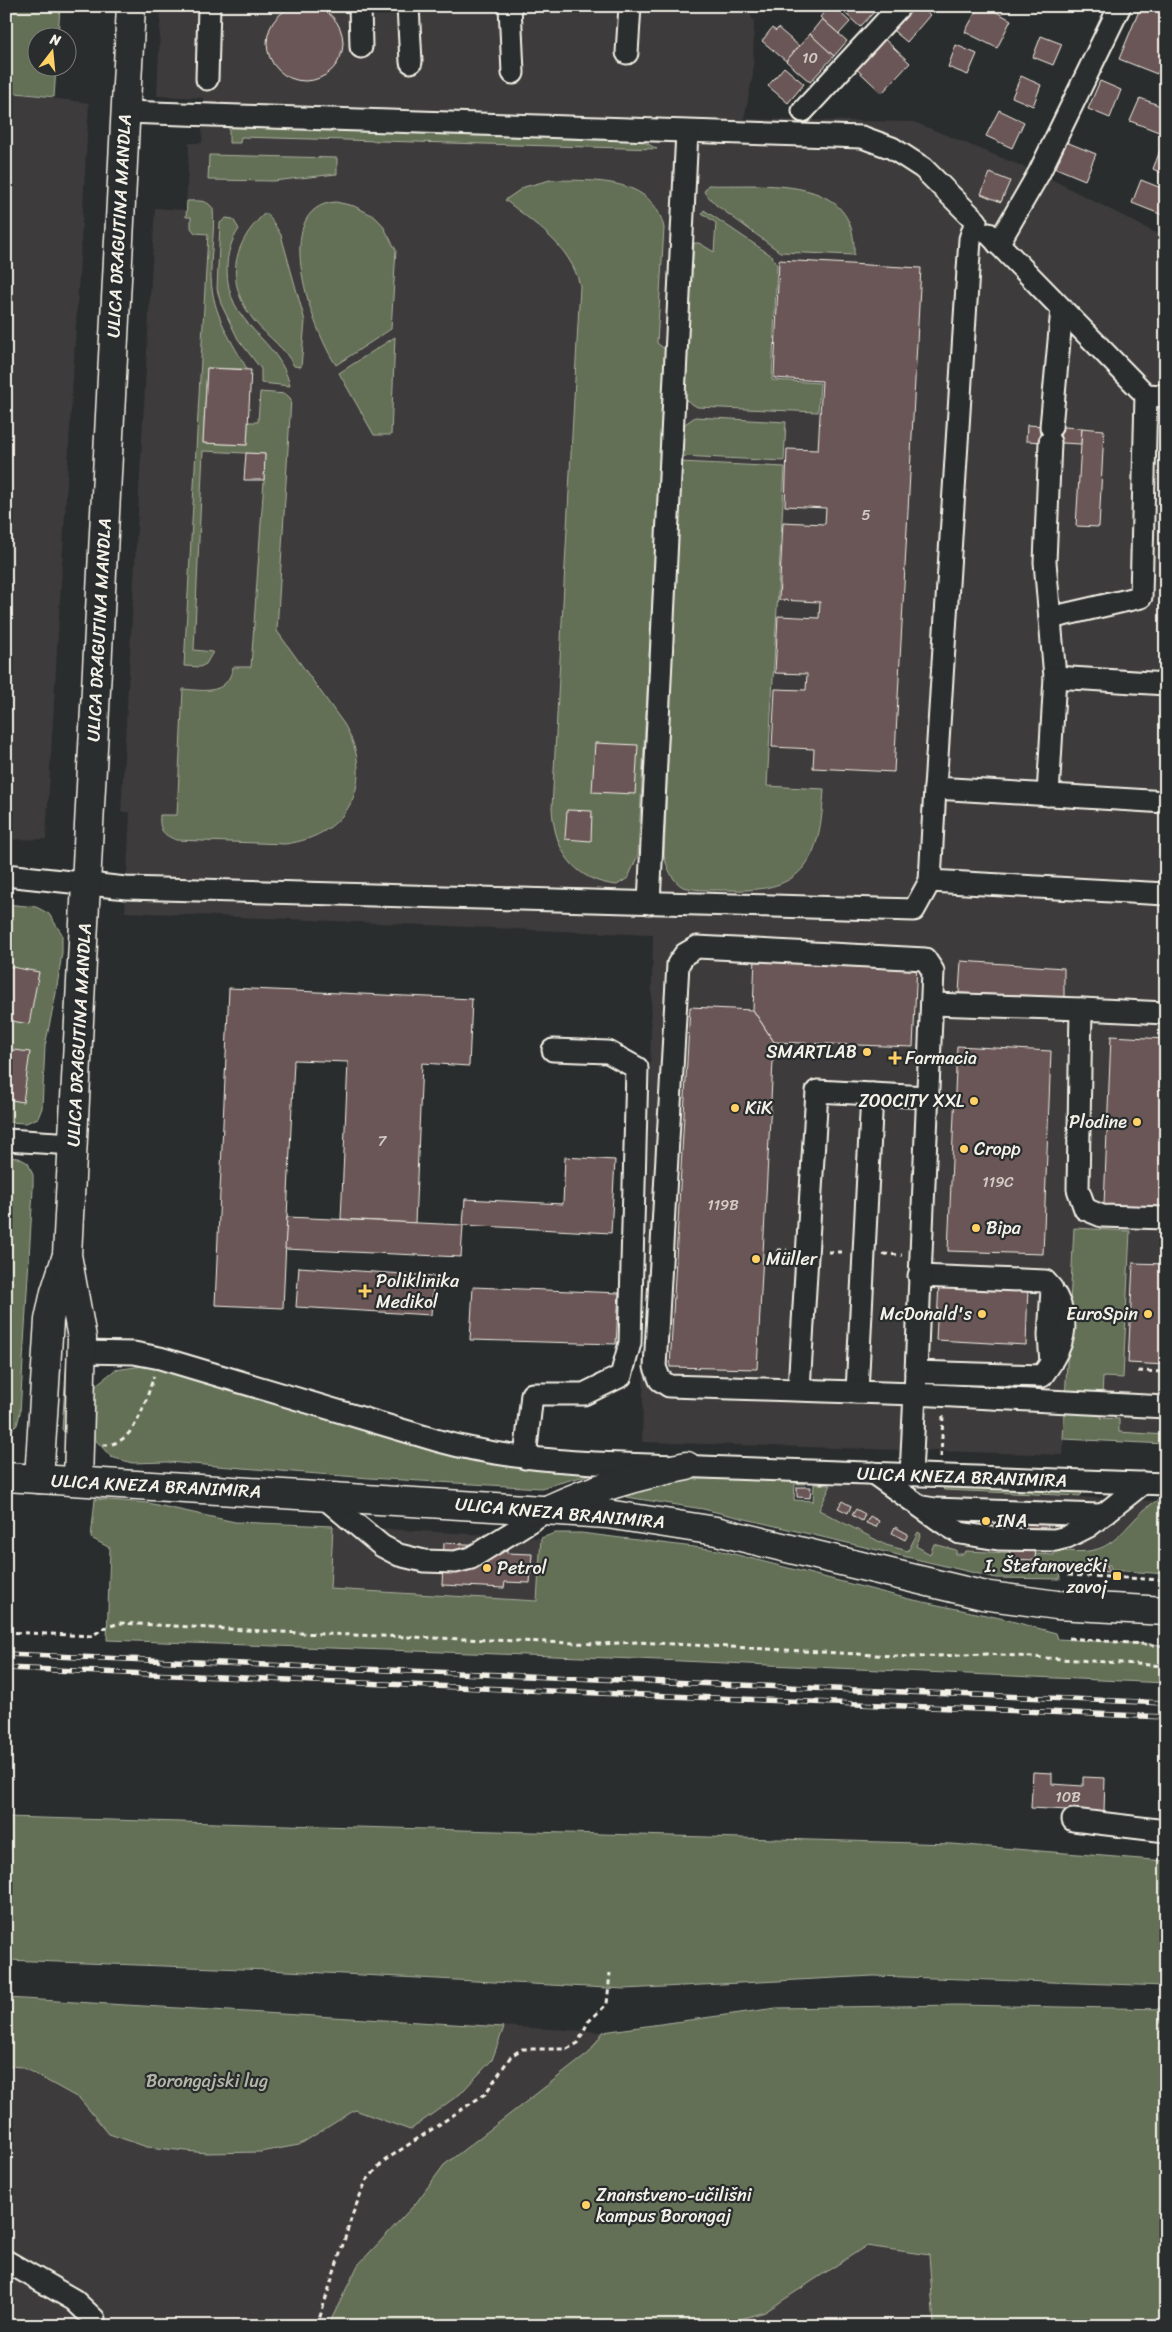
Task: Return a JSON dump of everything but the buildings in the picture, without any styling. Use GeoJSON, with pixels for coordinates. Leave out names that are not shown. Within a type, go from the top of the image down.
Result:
{"type":"FeatureCollection","features":[{"type":"Feature","properties":{"kind":"main road","name":"ULICA DRAGUTINA MANDLA"},"geometry":{"type":"LineString","coordinates":[[39,1479],[49,1320],[55,1292],[67,1255],[74,1144],[131,6]]}},
{"type":"Feature","properties":{"kind":"main road","name":"ULICA DRAGUTINA MANDLA"},"geometry":{"type":"LineString","coordinates":[[67,1255],[80,1320],[82,1352],[78,1481]]}},
{"type":"Feature","properties":{"kind":"main road"},"geometry":{"type":"LineString","coordinates":[[548,1510],[604,1486],[643,1474],[687,1466]]}},
{"type":"Feature","properties":{"kind":"main road","name":"ULICA KNEZA BRANIMIRA"},"geometry":{"type":"LineString","coordinates":[[6,1477],[608,1514],[680,1524],[991,1597],[1057,1605],[1166,1611]]}},
{"type":"Feature","properties":{"kind":"street"},"geometry":{"type":"LineString","coordinates":[[207,79],[209,6]]}},
{"type":"Feature","properties":{"kind":"street"},"geometry":{"type":"LineString","coordinates":[[360,6],[361,47]]}},
{"type":"Feature","properties":{"kind":"street"},"geometry":{"type":"LineString","coordinates":[[408,6],[411,62]]}},
{"type":"Feature","properties":{"kind":"street"},"geometry":{"type":"LineString","coordinates":[[510,6],[513,73]]}},
{"type":"Feature","properties":{"kind":"street"},"geometry":{"type":"LineString","coordinates":[[627,53],[630,6]]}},
{"type":"Feature","properties":{"kind":"street"},"geometry":{"type":"LineString","coordinates":[[803,111],[900,6]]}},
{"type":"Feature","properties":{"kind":"street"},"geometry":{"type":"LineString","coordinates":[[998,244],[1039,173],[1120,6]]}},
{"type":"Feature","properties":{"kind":"street"},"geometry":{"type":"LineString","coordinates":[[125,112],[862,137],[892,148],[923,168],[1062,309],[1156,395],[1141,597],[1050,618]]}},
{"type":"Feature","properties":{"kind":"street"},"geometry":{"type":"LineString","coordinates":[[649,903],[687,132]]}},
{"type":"Feature","properties":{"kind":"street"},"geometry":{"type":"LineString","coordinates":[[6,875],[126,888],[914,910],[930,881],[970,239],[976,221]]}},
{"type":"Feature","properties":{"kind":"street"},"geometry":{"type":"LineString","coordinates":[[1048,795],[1055,677],[1045,562],[1050,434],[1062,309]]}},
{"type":"Feature","properties":{"kind":"street"},"geometry":{"type":"LineString","coordinates":[[1055,677],[1166,684]]}},
{"type":"Feature","properties":{"kind":"street"},"geometry":{"type":"LineString","coordinates":[[935,788],[1166,802]]}},
{"type":"Feature","properties":{"kind":"street"},"geometry":{"type":"LineString","coordinates":[[930,881],[1166,894]]}},
{"type":"Feature","properties":{"kind":"street"},"geometry":{"type":"LineString","coordinates":[[910,1475],[915,1394],[933,971],[925,959],[697,947],[684,954],[678,964],[655,1367],[660,1380],[669,1386],[915,1394],[1166,1407]]}},
{"type":"Feature","properties":{"kind":"street"},"geometry":{"type":"LineString","coordinates":[[932,1004],[1166,1013]]}},
{"type":"Feature","properties":{"kind":"street"},"geometry":{"type":"LineString","coordinates":[[1081,1009],[1078,1189],[1086,1209],[1102,1216],[1166,1218]]}},
{"type":"Feature","properties":{"kind":"street"},"geometry":{"type":"LineString","coordinates":[[525,1458],[532,1394],[584,1394],[621,1376],[630,1343],[637,1068],[608,1052],[553,1050]]}},
{"type":"Feature","properties":{"kind":"street"},"geometry":{"type":"LineString","coordinates":[[799,1390],[817,1091],[927,1097]]}},
{"type":"Feature","properties":{"kind":"street"},"geometry":{"type":"LineString","coordinates":[[857,1392],[872,1094]]}},
{"type":"Feature","properties":{"kind":"street"},"geometry":{"type":"LineString","coordinates":[[6,1140],[74,1144]]}},
{"type":"Feature","properties":{"kind":"street"},"geometry":{"type":"LineString","coordinates":[[916,1372],[1042,1376],[1051,1363],[1049,1335],[1052,1289],[1046,1281],[920,1276]]}},
{"type":"Feature","properties":{"kind":"street","name":"ULICA KNEZA BRANIMIRA"},"geometry":{"type":"LineString","coordinates":[[82,1352],[134,1353],[160,1358],[463,1448],[525,1458],[1166,1484]]}},
{"type":"Feature","properties":{"kind":"street"},"geometry":{"type":"LineString","coordinates":[[873,1473],[960,1533],[998,1539],[1055,1540],[1067,1537],[1089,1526],[1143,1483]]}},
{"type":"Feature","properties":{"kind":"street"},"geometry":{"type":"LineString","coordinates":[[321,1496],[382,1546],[399,1555],[424,1560],[455,1562],[471,1558],[548,1510]]}},
{"type":"Feature","properties":{"kind":"street"},"geometry":{"type":"LineString","coordinates":[[919,1506],[935,1509],[1099,1515],[1106,1512]]}},
{"type":"Feature","properties":{"kind":"street"},"geometry":{"type":"LineString","coordinates":[[1073,1820],[1166,1831]]}},
{"type":"Feature","properties":{"kind":"street"},"geometry":{"type":"LineString","coordinates":[[6,2261],[74,2300],[94,2319],[94,2326]]}},
{"type":"Feature","properties":{"kind":"path"},"geometry":{"type":"LineString","coordinates":[[1138,1371],[1166,1372]]}},
{"type":"Feature","properties":{"kind":"path"},"geometry":{"type":"LineString","coordinates":[[97,1445],[113,1446],[124,1440],[142,1411],[154,1375]]}},
{"type":"Feature","properties":{"kind":"path"},"geometry":{"type":"LineString","coordinates":[[941,1461],[943,1408]]}},
{"type":"Feature","properties":{"kind":"path"},"geometry":{"type":"LineString","coordinates":[[1068,1575],[1166,1580]]}},
{"type":"Feature","properties":{"kind":"path"},"geometry":{"type":"LineString","coordinates":[[6,1632],[92,1636],[104,1628],[120,1623],[298,1633],[601,1644],[638,1642],[912,1657],[987,1654],[1166,1666]]}},
{"type":"Feature","properties":{"kind":"path"},"geometry":{"type":"LineString","coordinates":[[1068,1638],[1166,1646]]}},
{"type":"Feature","properties":{"kind":"path"},"geometry":{"type":"LineString","coordinates":[[317,2326],[353,2213],[366,2181],[384,2161],[401,2148],[485,2094],[512,2056],[522,2049],[567,2049],[578,2043],[588,2022],[607,2004],[610,1973]]}},
{"type":"Feature","properties":{"kind":"shaded area"},"geometry":{"type":"Polygon","coordinates":[[[161,6],[746,6],[754,22],[753,75],[744,119],[914,122],[1039,173],[1166,238],[1166,1444],[1064,1439],[1063,1455],[642,1442],[653,935],[125,912],[130,812],[121,812],[155,208],[186,210],[189,143],[202,143],[203,98],[157,96],[161,6]]]}},
{"type":"Feature","properties":{"kind":"shaded area"},"geometry":{"type":"Polygon","coordinates":[[[6,92],[89,103],[46,839],[6,840],[6,92]]]}},
{"type":"Feature","properties":{"kind":"shaded area","name":"INA"},"geometry":{"type":"Polygon","coordinates":[[[833,1482],[1157,1501],[1109,1543],[1098,1549],[1084,1551],[1054,1550],[1054,1555],[1036,1554],[1035,1563],[1009,1562],[1009,1553],[967,1551],[964,1554],[955,1553],[934,1544],[930,1554],[916,1546],[918,1533],[908,1551],[886,1545],[818,1510],[833,1482]]]}},
{"type":"Feature","properties":{"kind":"shaded area"},"geometry":{"type":"Polygon","coordinates":[[[333,1526],[541,1538],[538,1601],[329,1589],[333,1526]]]}},
{"type":"Feature","properties":{"kind":"shaded area","name":"Znanstveno-učilišni kampus Borongaj"},"geometry":{"type":"Polygon","coordinates":[[[6,1998],[604,2032],[1166,2326],[6,2326],[6,1998]]]}},
{"type":"Feature","properties":{"kind":"green space"},"geometry":{"type":"Polygon","coordinates":[[[6,6],[60,6],[59,28],[28,28],[28,78],[55,78],[54,97],[6,92],[6,6]]]}},
{"type":"Feature","properties":{"kind":"green space"},"geometry":{"type":"Polygon","coordinates":[[[229,127],[639,139],[657,149],[241,137],[240,143],[229,143],[229,127]]]}},
{"type":"Feature","properties":{"kind":"green space"},"geometry":{"type":"Polygon","coordinates":[[[209,155],[337,158],[337,174],[273,181],[208,180],[209,155]]]}},
{"type":"Feature","properties":{"kind":"green space"},"geometry":{"type":"Polygon","coordinates":[[[550,180],[602,182],[634,190],[647,198],[658,211],[664,228],[657,343],[666,350],[638,855],[628,878],[617,885],[589,877],[578,870],[569,860],[557,837],[552,808],[580,286],[569,259],[560,248],[540,227],[505,200],[524,187],[550,180]]]}},
{"type":"Feature","properties":{"kind":"green space"},"geometry":{"type":"Polygon","coordinates":[[[708,185],[780,186],[804,190],[824,197],[841,209],[851,228],[854,255],[780,252],[716,205],[704,192],[708,185]]]}},
{"type":"Feature","properties":{"kind":"green space"},"geometry":{"type":"Polygon","coordinates":[[[187,201],[205,202],[213,209],[211,284],[221,321],[246,367],[246,369],[207,368],[203,443],[247,445],[248,422],[258,422],[260,392],[286,394],[291,399],[277,631],[344,724],[354,745],[358,765],[357,784],[351,802],[341,817],[326,830],[308,839],[285,844],[176,840],[167,836],[162,831],[160,824],[160,815],[177,815],[183,689],[207,690],[221,687],[226,683],[233,667],[251,667],[264,480],[265,454],[203,451],[194,650],[213,652],[206,664],[200,667],[184,666],[208,234],[195,233],[191,228],[191,217],[186,217],[187,201]]]}},
{"type":"Feature","properties":{"kind":"green space"},"geometry":{"type":"Polygon","coordinates":[[[336,202],[354,206],[374,216],[382,224],[396,250],[391,329],[336,365],[317,327],[308,300],[302,273],[300,247],[304,225],[315,209],[336,202]]]}},
{"type":"Feature","properties":{"kind":"green space"},"geometry":{"type":"Polygon","coordinates":[[[704,210],[772,256],[777,265],[772,380],[820,383],[818,412],[697,407],[683,398],[694,243],[699,243],[714,252],[716,223],[702,213],[704,210]]]}},
{"type":"Feature","properties":{"kind":"green space"},"geometry":{"type":"Polygon","coordinates":[[[264,214],[268,214],[281,235],[305,321],[301,367],[294,366],[281,348],[256,323],[239,295],[236,281],[238,253],[244,239],[264,214]]]}},
{"type":"Feature","properties":{"kind":"green space"},"geometry":{"type":"Polygon","coordinates":[[[226,218],[233,219],[239,229],[232,243],[227,263],[229,288],[235,304],[244,318],[275,355],[284,369],[290,386],[261,383],[261,369],[238,339],[221,304],[217,289],[220,223],[226,218]]]}},
{"type":"Feature","properties":{"kind":"green space"},"geometry":{"type":"Polygon","coordinates":[[[395,337],[391,435],[374,435],[339,373],[395,337]]]}},
{"type":"Feature","properties":{"kind":"green space"},"geometry":{"type":"Polygon","coordinates":[[[695,417],[786,422],[784,461],[681,456],[682,426],[695,417]]]}},
{"type":"Feature","properties":{"kind":"green space"},"geometry":{"type":"Polygon","coordinates":[[[680,462],[785,467],[767,786],[824,789],[822,813],[813,852],[804,866],[792,878],[776,885],[755,889],[729,890],[700,890],[683,887],[668,869],[664,856],[680,462]]]}},
{"type":"Feature","properties":{"kind":"green space"},"geometry":{"type":"Polygon","coordinates":[[[6,904],[36,907],[42,910],[49,914],[62,934],[62,953],[56,993],[45,1046],[42,1108],[38,1118],[26,1123],[6,1122],[6,904]]]}},
{"type":"Feature","properties":{"kind":"green space"},"geometry":{"type":"Polygon","coordinates":[[[6,1157],[19,1158],[28,1163],[33,1175],[20,1413],[17,1425],[11,1431],[6,1431],[6,1157]]]}},
{"type":"Feature","properties":{"kind":"green space"},"geometry":{"type":"Polygon","coordinates":[[[1074,1228],[1130,1231],[1123,1378],[1103,1377],[1101,1418],[1119,1419],[1119,1432],[1166,1435],[1166,1444],[1063,1439],[1074,1228]]]}},
{"type":"Feature","properties":{"kind":"green space"},"geometry":{"type":"Polygon","coordinates":[[[69,1354],[66,1435],[62,1429],[67,1357],[69,1354]]]}},
{"type":"Feature","properties":{"kind":"green space"},"geometry":{"type":"Polygon","coordinates":[[[149,1365],[328,1420],[471,1458],[596,1473],[541,1488],[369,1478],[167,1462],[132,1463],[111,1457],[92,1436],[88,1404],[97,1384],[115,1370],[149,1365]]]}},
{"type":"Feature","properties":{"kind":"green space"},"geometry":{"type":"Polygon","coordinates":[[[692,1477],[805,1480],[805,1484],[795,1484],[794,1500],[813,1501],[814,1484],[831,1485],[819,1510],[886,1545],[908,1551],[918,1532],[921,1534],[916,1546],[930,1554],[934,1544],[956,1550],[956,1554],[963,1554],[966,1551],[1010,1553],[1009,1562],[1035,1563],[1035,1554],[1054,1555],[1054,1550],[1074,1552],[1094,1550],[1104,1546],[1122,1533],[1147,1508],[1156,1501],[1166,1497],[1166,1574],[1111,1570],[1110,1565],[1090,1565],[1089,1570],[1061,1568],[1060,1579],[996,1578],[703,1509],[626,1497],[623,1494],[692,1477]]]}},
{"type":"Feature","properties":{"kind":"green space"},"geometry":{"type":"Polygon","coordinates":[[[945,1486],[1080,1492],[1082,1494],[1080,1496],[944,1490],[945,1486]]]}},
{"type":"Feature","properties":{"kind":"green space"},"geometry":{"type":"Polygon","coordinates":[[[95,1499],[148,1503],[235,1522],[333,1526],[330,1589],[537,1601],[541,1538],[555,1533],[581,1533],[718,1550],[909,1599],[1000,1618],[1056,1633],[1058,1639],[1166,1645],[1166,1683],[637,1659],[107,1640],[110,1548],[91,1538],[95,1499]]]}},
{"type":"Feature","properties":{"kind":"green space"},"geometry":{"type":"Polygon","coordinates":[[[6,1817],[952,1844],[1166,1861],[1166,1986],[874,1976],[625,1989],[268,1970],[6,1960],[6,1817]]]}},
{"type":"Feature","properties":{"kind":"green space","name":"Borongajski lug"},"geometry":{"type":"Polygon","coordinates":[[[6,1998],[504,2027],[492,2060],[460,2094],[410,2130],[355,2110],[299,2145],[261,2152],[206,2153],[147,2147],[109,2134],[80,2099],[22,2067],[6,2066],[6,1998]]]}},
{"type":"Feature","properties":{"kind":"green space"},"geometry":{"type":"Polygon","coordinates":[[[958,2005],[1166,2009],[1166,2326],[934,2326],[929,2255],[866,2246],[765,2312],[718,2326],[328,2326],[358,2265],[416,2203],[444,2165],[589,2053],[603,2032],[776,2008],[958,2005]]]}},
{"type":"Feature","properties":{"kind":"railway"},"geometry":{"type":"LineString","coordinates":[[6,1654],[1166,1703]]}},
{"type":"Feature","properties":{"kind":"railway"},"geometry":{"type":"LineString","coordinates":[[6,1668],[1166,1717]]}},
{"type":"Feature","properties":{"kind":"place","name":"SMARTLAB"},"geometry":{"type":"Point","coordinates":[867,1052]}},
{"type":"Feature","properties":{"kind":"place","name":"Farmacia"},"geometry":{"type":"Point","coordinates":[895,1058]}},
{"type":"Feature","properties":{"kind":"place","name":"ZOOCITY XXL"},"geometry":{"type":"Point","coordinates":[974,1101]}},
{"type":"Feature","properties":{"kind":"place","name":"KiK"},"geometry":{"type":"Point","coordinates":[735,1108]}},
{"type":"Feature","properties":{"kind":"place","name":"Plodine"},"geometry":{"type":"Point","coordinates":[1137,1122]}},
{"type":"Feature","properties":{"kind":"place","name":"Cropp"},"geometry":{"type":"Point","coordinates":[964,1149]}},
{"type":"Feature","properties":{"kind":"place","name":"Bipa"},"geometry":{"type":"Point","coordinates":[976,1228]}},
{"type":"Feature","properties":{"kind":"place","name":"Müller"},"geometry":{"type":"Point","coordinates":[756,1259]}},
{"type":"Feature","properties":{"kind":"place","name":"Poliklinika Medikol"},"geometry":{"type":"Point","coordinates":[365,1291]}},
{"type":"Feature","properties":{"kind":"place","name":"McDonald's"},"geometry":{"type":"Point","coordinates":[982,1314]}},
{"type":"Feature","properties":{"kind":"place","name":"EuroSpin"},"geometry":{"type":"Point","coordinates":[1148,1314]}},
{"type":"Feature","properties":{"kind":"place","name":"INA"},"geometry":{"type":"Point","coordinates":[986,1521]}},
{"type":"Feature","properties":{"kind":"place","name":"Petrol"},"geometry":{"type":"Point","coordinates":[487,1568]}},
{"type":"Feature","properties":{"kind":"place","name":"I. Štefanovečki zavoj"},"geometry":{"type":"Point","coordinates":[1117,1576]}},
{"type":"Feature","properties":{"kind":"place","name":"Znanstveno-učilišni kampus Borongaj"},"geometry":{"type":"Point","coordinates":[586,2205]}}]}
